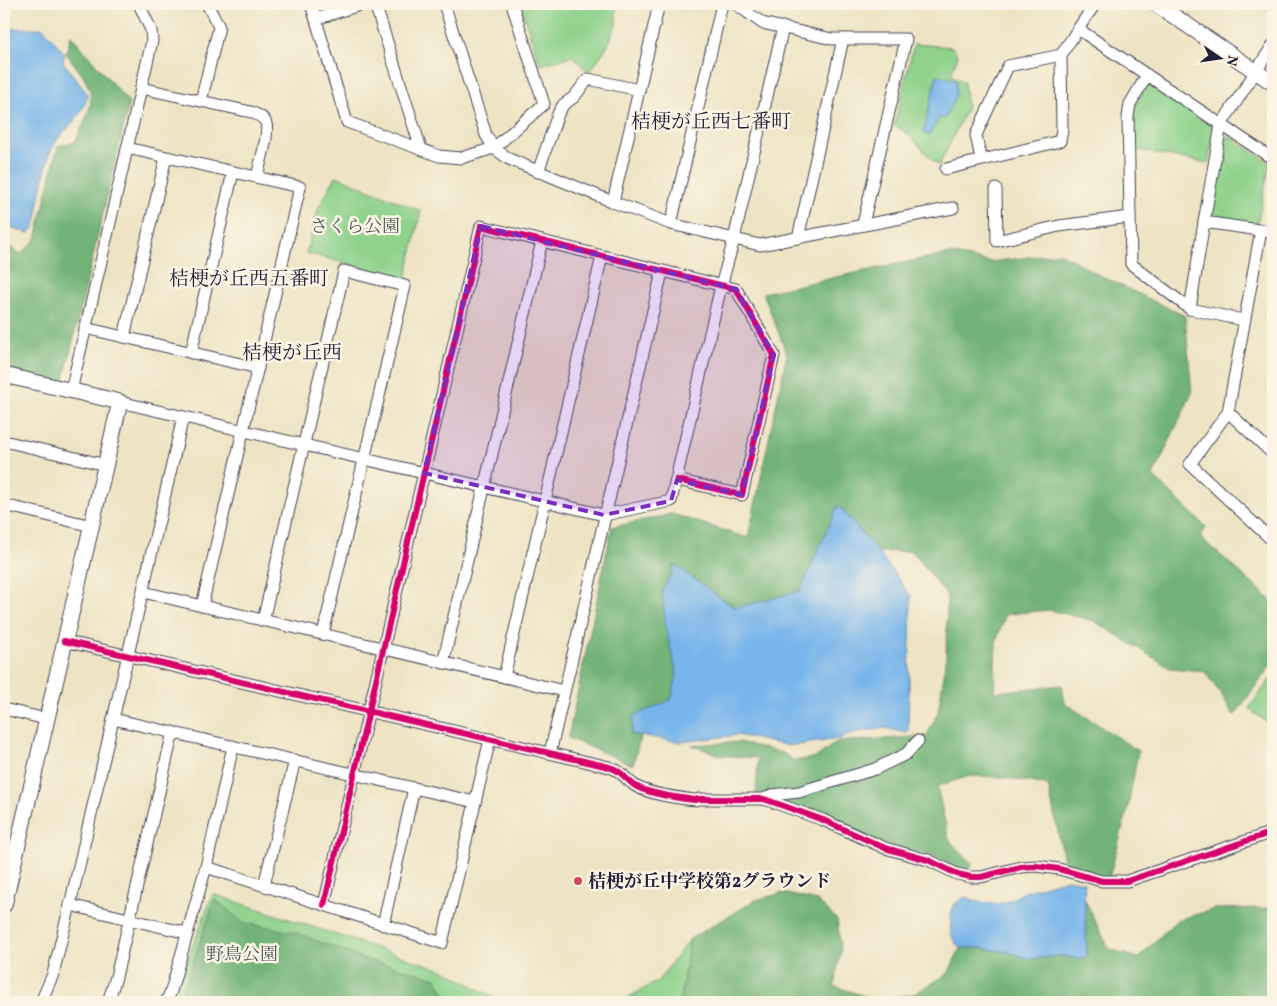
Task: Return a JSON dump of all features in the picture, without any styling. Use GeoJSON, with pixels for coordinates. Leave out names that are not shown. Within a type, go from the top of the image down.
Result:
{"type":"FeatureCollection","features":[{"type":"Feature","properties":{"kind":"street"},"geometry":{"type":"LineString","coordinates":[[71,391],[152,36],[148,22],[139,4]]}},
{"type":"Feature","properties":{"kind":"street"},"geometry":{"type":"LineString","coordinates":[[201,102],[219,27],[208,4]]}},
{"type":"Feature","properties":{"kind":"street"},"geometry":{"type":"LineString","coordinates":[[311,4],[338,100],[347,122],[439,156],[453,158],[470,156],[494,148],[544,104],[512,4]]}},
{"type":"Feature","properties":{"kind":"street"},"geometry":{"type":"LineString","coordinates":[[316,19],[362,4]]}},
{"type":"Feature","properties":{"kind":"street"},"geometry":{"type":"LineString","coordinates":[[375,4],[421,149]]}},
{"type":"Feature","properties":{"kind":"street"},"geometry":{"type":"LineString","coordinates":[[444,4],[486,135],[494,148],[510,159],[538,172],[671,224],[760,245],[953,208]]}},
{"type":"Feature","properties":{"kind":"street"},"geometry":{"type":"LineString","coordinates":[[613,202],[659,4]]}},
{"type":"Feature","properties":{"kind":"street"},"geometry":{"type":"LineString","coordinates":[[671,224],[722,4]]}},
{"type":"Feature","properties":{"kind":"street"},"geometry":{"type":"LineString","coordinates":[[736,4],[762,23],[832,39],[906,39],[863,224]]}},
{"type":"Feature","properties":{"kind":"street"},"geometry":{"type":"LineString","coordinates":[[946,169],[1060,141],[1062,130],[1061,55],[1095,4]]}},
{"type":"Feature","properties":{"kind":"street"},"geometry":{"type":"LineString","coordinates":[[1156,4],[1273,83]]}},
{"type":"Feature","properties":{"kind":"street"},"geometry":{"type":"LineString","coordinates":[[4,375],[604,515],[671,501],[783,27]]}},
{"type":"Feature","properties":{"kind":"street"},"geometry":{"type":"LineString","coordinates":[[1078,29],[1273,159]]}},
{"type":"Feature","properties":{"kind":"street"},"geometry":{"type":"LineString","coordinates":[[798,238],[843,39]]}},
{"type":"Feature","properties":{"kind":"street"},"geometry":{"type":"LineString","coordinates":[[1190,309],[1221,125],[1273,45]]}},
{"type":"Feature","properties":{"kind":"street"},"geometry":{"type":"LineString","coordinates":[[981,159],[976,135],[1008,66],[1061,55]]}},
{"type":"Feature","properties":{"kind":"street"},"geometry":{"type":"LineString","coordinates":[[1147,75],[1130,104],[1128,117],[1131,264],[1190,309],[1243,320]]}},
{"type":"Feature","properties":{"kind":"street"},"geometry":{"type":"LineString","coordinates":[[538,172],[558,114],[563,105],[574,97],[588,79],[639,90]]}},
{"type":"Feature","properties":{"kind":"street"},"geometry":{"type":"LineString","coordinates":[[141,88],[257,114],[266,122],[267,132],[257,177]]}},
{"type":"Feature","properties":{"kind":"street"},"geometry":{"type":"LineString","coordinates":[[127,148],[300,187],[202,606]]}},
{"type":"Feature","properties":{"kind":"street"},"geometry":{"type":"LineString","coordinates":[[124,337],[166,157]]}},
{"type":"Feature","properties":{"kind":"street"},"geometry":{"type":"LineString","coordinates":[[191,353],[233,172]]}},
{"type":"Feature","properties":{"kind":"street"},"geometry":{"type":"LineString","coordinates":[[996,189],[997,240],[1059,226],[1130,217]]}},
{"type":"Feature","properties":{"kind":"street"},"geometry":{"type":"LineString","coordinates":[[1204,222],[1273,232]]}},
{"type":"Feature","properties":{"kind":"street"},"geometry":{"type":"LineString","coordinates":[[324,905],[481,226],[736,290],[774,355],[742,495],[676,480]]}},
{"type":"Feature","properties":{"kind":"street"},"geometry":{"type":"LineString","coordinates":[[1260,230],[1228,412],[1190,464],[1273,540]]}},
{"type":"Feature","properties":{"kind":"street"},"geometry":{"type":"LineString","coordinates":[[443,663],[542,241]]}},
{"type":"Feature","properties":{"kind":"street"},"geometry":{"type":"LineString","coordinates":[[504,677],[602,256]]}},
{"type":"Feature","properties":{"kind":"street"},"geometry":{"type":"LineString","coordinates":[[263,620],[344,272],[405,286],[322,634]]}},
{"type":"Feature","properties":{"kind":"street"},"geometry":{"type":"LineString","coordinates":[[550,753],[662,272]]}},
{"type":"Feature","properties":{"kind":"street"},"geometry":{"type":"LineString","coordinates":[[85,328],[258,368]]}},
{"type":"Feature","properties":{"kind":"street"},"geometry":{"type":"LineString","coordinates":[[4,905],[120,402]]}},
{"type":"Feature","properties":{"kind":"street"},"geometry":{"type":"LineString","coordinates":[[1228,412],[1273,454]]}},
{"type":"Feature","properties":{"kind":"street"},"geometry":{"type":"LineString","coordinates":[[41,1002],[53,974],[70,905],[183,417]]}},
{"type":"Feature","properties":{"kind":"street"},"geometry":{"type":"LineString","coordinates":[[4,441],[106,464]]}},
{"type":"Feature","properties":{"kind":"street"},"geometry":{"type":"LineString","coordinates":[[4,505],[92,526]]}},
{"type":"Feature","properties":{"kind":"street"},"geometry":{"type":"LineString","coordinates":[[143,592],[564,691]]}},
{"type":"Feature","properties":{"kind":"street"},"geometry":{"type":"LineString","coordinates":[[64,641],[614,768],[620,771],[633,785],[662,795],[695,800],[764,800],[823,820],[885,848],[928,860],[957,874],[971,877],[981,877],[1021,867],[1036,866],[1059,869],[1102,881],[1127,881],[1273,832]]}},
{"type":"Feature","properties":{"kind":"street"},"geometry":{"type":"LineString","coordinates":[[4,709],[46,719]]}},
{"type":"Feature","properties":{"kind":"street"},"geometry":{"type":"LineString","coordinates":[[113,719],[475,802]]}},
{"type":"Feature","properties":{"kind":"street"},"geometry":{"type":"LineString","coordinates":[[108,1002],[116,977],[173,732]]}},
{"type":"Feature","properties":{"kind":"street"},"geometry":{"type":"LineString","coordinates":[[206,867],[442,944],[490,739]]}},
{"type":"Feature","properties":{"kind":"street"},"geometry":{"type":"LineString","coordinates":[[764,800],[772,795],[799,792],[875,769],[906,754],[918,741]]}},
{"type":"Feature","properties":{"kind":"street"},"geometry":{"type":"LineString","coordinates":[[166,1002],[171,991],[206,867],[233,746]]}},
{"type":"Feature","properties":{"kind":"street"},"geometry":{"type":"LineString","coordinates":[[264,885],[295,760]]}},
{"type":"Feature","properties":{"kind":"street"},"geometry":{"type":"LineString","coordinates":[[383,924],[414,788]]}},
{"type":"Feature","properties":{"kind":"street"},"geometry":{"type":"LineString","coordinates":[[70,905],[187,933]]}},
{"type":"Feature","properties":{"kind":"highlighted area"},"geometry":{"type":"Polygon","coordinates":[[[481,226],[736,289],[774,355],[742,495],[677,480],[671,501],[604,515],[424,473],[481,226]]]}},
{"type":"Feature","properties":{"kind":"green space"},"geometry":{"type":"Polygon","coordinates":[[[520,4],[616,4],[616,25],[608,45],[589,73],[573,56],[540,65],[520,4]]]}},
{"type":"Feature","properties":{"kind":"green space"},"geometry":{"type":"Polygon","coordinates":[[[71,35],[129,103],[63,383],[4,368],[4,239],[8,246],[21,254],[36,239],[58,146],[75,142],[90,107],[91,100],[88,86],[66,53],[71,35]]]}},
{"type":"Feature","properties":{"kind":"green space"},"geometry":{"type":"Polygon","coordinates":[[[914,44],[952,47],[958,55],[951,75],[964,82],[967,108],[939,166],[907,133],[894,126],[914,44]]]}},
{"type":"Feature","properties":{"kind":"green space"},"geometry":{"type":"Polygon","coordinates":[[[1152,85],[1212,126],[1215,130],[1208,163],[1133,149],[1133,119],[1136,104],[1146,86],[1152,85]]]}},
{"type":"Feature","properties":{"kind":"green space"},"geometry":{"type":"Polygon","coordinates":[[[1229,136],[1270,163],[1257,225],[1214,219],[1211,216],[1224,138],[1229,136]]]}},
{"type":"Feature","properties":{"kind":"green space","name":"さくら公園"},"geometry":{"type":"Polygon","coordinates":[[[336,176],[421,211],[406,279],[306,253],[319,207],[336,176]]]}},
{"type":"Feature","properties":{"kind":"green space"},"geometry":{"type":"Polygon","coordinates":[[[1061,253],[1093,272],[1185,316],[1192,393],[1153,476],[1206,527],[1200,537],[1273,602],[1273,662],[1234,716],[1204,671],[1170,668],[1094,621],[1050,610],[1006,614],[996,641],[994,692],[1062,685],[1065,703],[1138,751],[1128,808],[1109,878],[1065,865],[1048,785],[1000,777],[970,776],[937,786],[949,840],[973,865],[968,869],[958,870],[933,856],[890,846],[756,796],[758,758],[720,755],[692,745],[739,742],[783,753],[794,761],[817,757],[836,742],[927,736],[938,712],[946,662],[947,596],[912,551],[878,552],[839,506],[800,591],[735,608],[674,565],[666,630],[677,674],[671,700],[631,734],[641,735],[633,765],[568,738],[612,527],[672,514],[748,538],[787,354],[763,293],[949,254],[990,262],[1061,253]]]}},
{"type":"Feature","properties":{"kind":"green space"},"geometry":{"type":"Polygon","coordinates":[[[1273,676],[1273,726],[1249,708],[1273,676]]]}},
{"type":"Feature","properties":{"kind":"green space"},"geometry":{"type":"Polygon","coordinates":[[[783,893],[817,901],[837,920],[841,950],[834,986],[873,999],[914,994],[948,974],[960,948],[982,948],[1008,952],[1029,959],[1063,956],[1077,959],[1087,956],[1085,900],[1109,949],[1138,958],[1177,920],[1215,909],[1273,908],[1273,1002],[680,1002],[690,939],[756,900],[783,893]]]}},
{"type":"Feature","properties":{"kind":"green space","name":"野鳥公園"},"geometry":{"type":"Polygon","coordinates":[[[213,894],[446,971],[502,1002],[171,1002],[213,894]]]}},
{"type":"Feature","properties":{"kind":"green space","name":"野鳥公園"},"geometry":{"type":"Polygon","coordinates":[[[215,899],[242,922],[297,933],[361,958],[436,978],[449,1002],[179,1002],[215,899]]]}},
{"type":"Feature","properties":{"kind":"green space"},"geometry":{"type":"Polygon","coordinates":[[[690,939],[680,1002],[620,1002],[658,981],[690,939]]]}},
{"type":"Feature","properties":{"kind":"water"},"geometry":{"type":"Polygon","coordinates":[[[43,28],[65,54],[63,62],[88,95],[81,112],[52,148],[38,205],[36,222],[32,231],[28,233],[4,225],[4,178],[10,170],[12,154],[4,124],[4,29],[43,28]]]}},
{"type":"Feature","properties":{"kind":"water"},"geometry":{"type":"Polygon","coordinates":[[[937,75],[956,80],[956,96],[944,119],[940,117],[929,135],[923,133],[937,75]]]}},
{"type":"Feature","properties":{"kind":"water"},"geometry":{"type":"Polygon","coordinates":[[[838,505],[878,552],[911,596],[908,730],[906,733],[885,728],[858,732],[839,739],[789,746],[738,735],[681,742],[631,734],[634,716],[671,700],[677,674],[666,630],[662,592],[675,565],[735,608],[800,591],[838,505]]]}},
{"type":"Feature","properties":{"kind":"water"},"geometry":{"type":"Polygon","coordinates":[[[1067,879],[1084,882],[1087,956],[1077,959],[1063,956],[1029,959],[1008,952],[982,948],[960,948],[953,938],[950,923],[953,905],[965,897],[980,902],[998,904],[1027,891],[1067,879]]]}},
{"type":"Feature","properties":{"kind":"cycle path"},"geometry":{"type":"LineString","coordinates":[[324,905],[481,226],[736,289],[774,355],[742,495],[677,480]]}},
{"type":"Feature","properties":{"kind":"cycle path"},"geometry":{"type":"LineString","coordinates":[[64,641],[605,766],[618,771],[639,788],[654,793],[695,800],[764,799],[823,820],[885,848],[928,860],[957,874],[971,877],[981,877],[1021,867],[1036,866],[1059,869],[1102,881],[1127,881],[1273,832]]}},
{"type":"Feature","properties":{"kind":"place","name":"桔梗が丘中学校第2グラウンド"},"geometry":{"type":"Point","coordinates":[578,881]}},
{"type":"Feature","properties":{"kind":"district","name":"桔梗が丘西七番町"},"geometry":{"type":"Point","coordinates":[711,121]}},
{"type":"Feature","properties":{"kind":"district","name":"桔梗が丘西五番町"},"geometry":{"type":"Point","coordinates":[249,278]}},
{"type":"Feature","properties":{"kind":"district","name":"桔梗が丘西"},"geometry":{"type":"Point","coordinates":[292,352]}}]}
